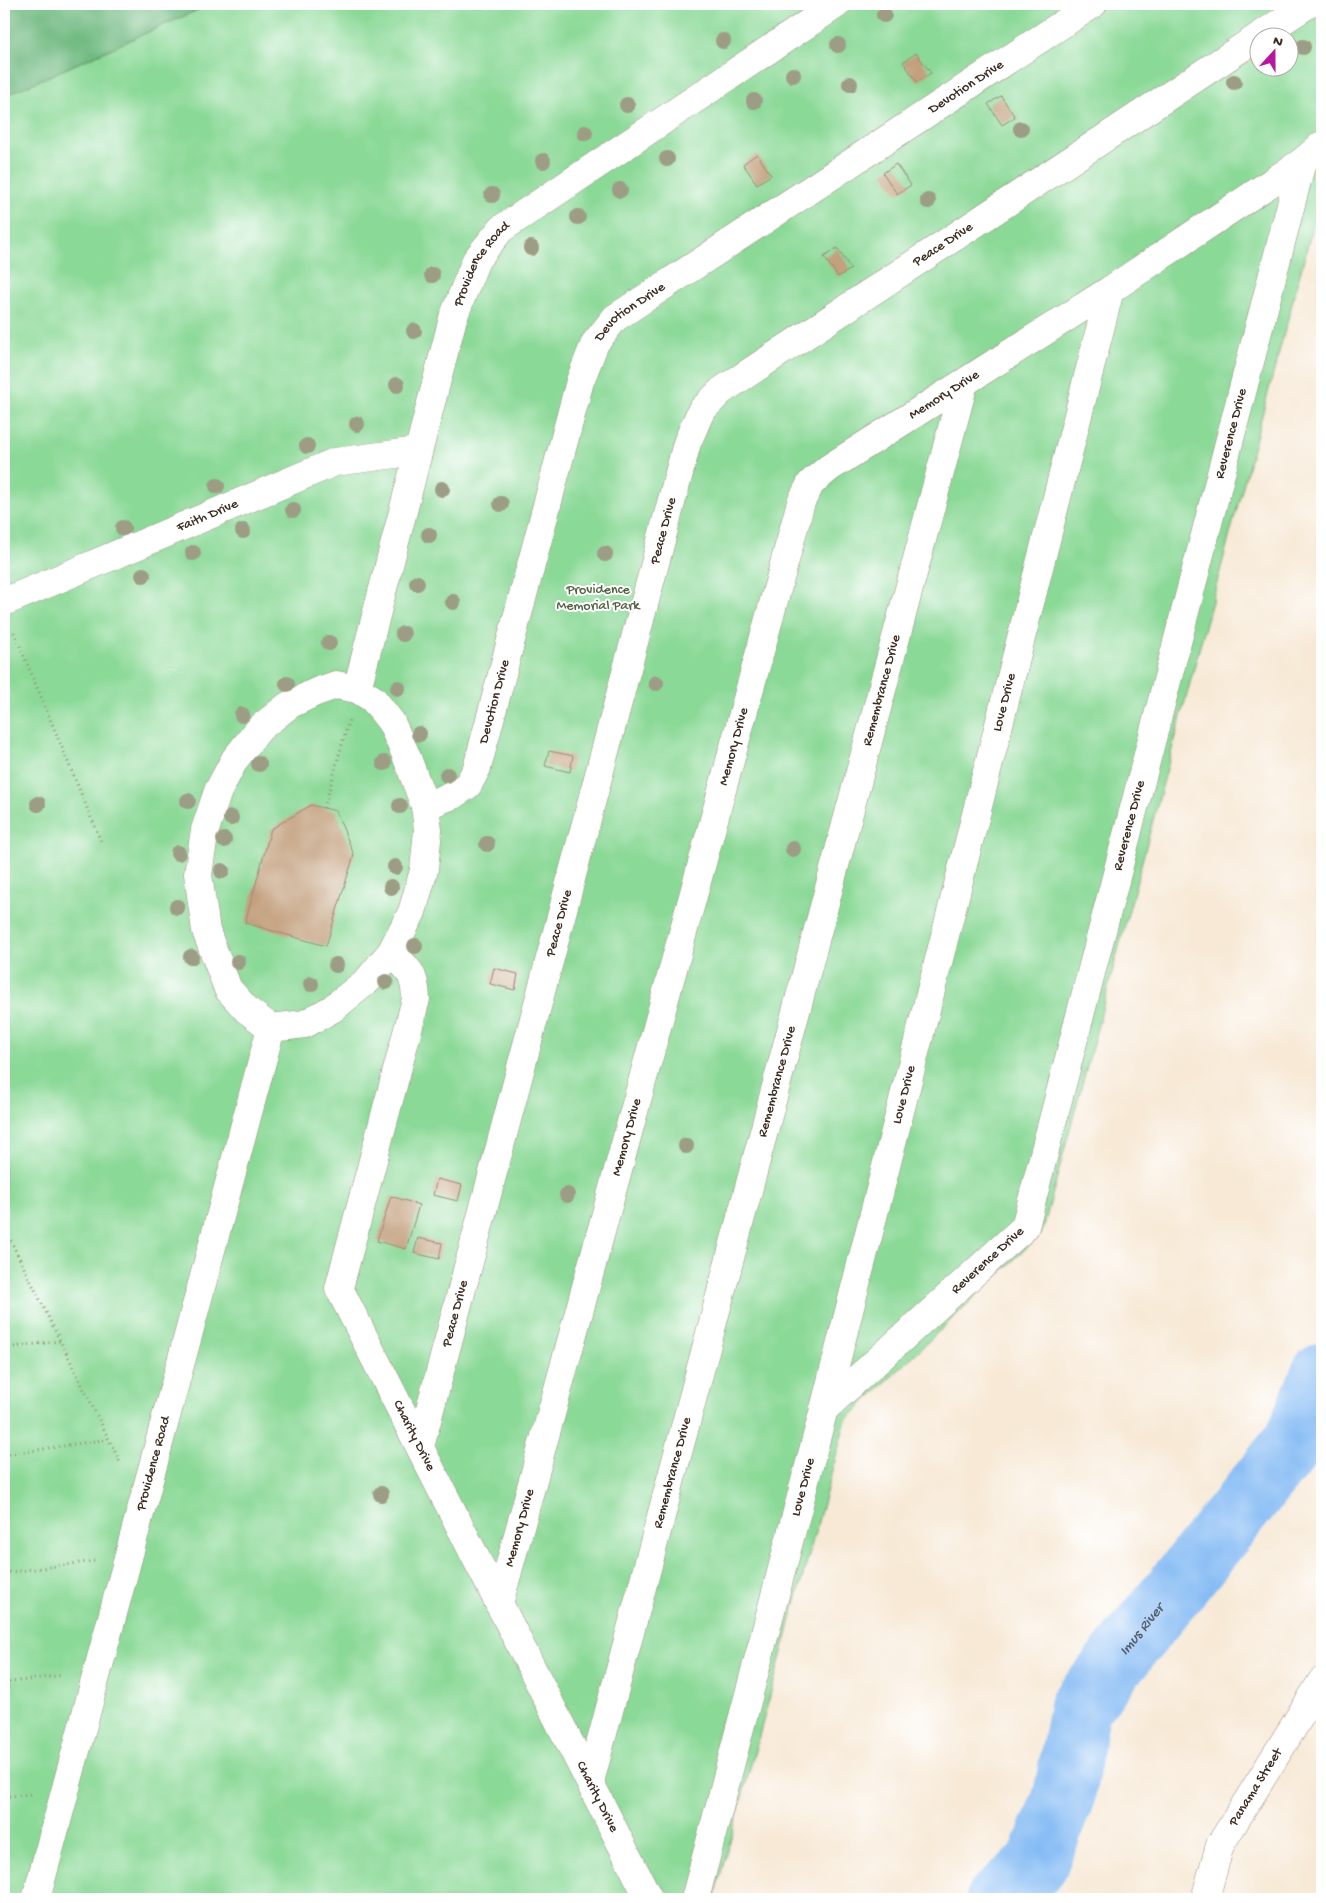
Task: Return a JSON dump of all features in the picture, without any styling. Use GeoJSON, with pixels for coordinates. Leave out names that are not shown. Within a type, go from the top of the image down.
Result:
{"type":"FeatureCollection","features":[{"type":"Feature","properties":{"kind":"street","name":"Providence Road"},"geometry":{"type":"LineString","coordinates":[[357,689],[453,318],[476,260],[501,229],[837,4]]}},
{"type":"Feature","properties":{"kind":"street","name":"Devotion Drive"},"geometry":{"type":"LineString","coordinates":[[425,806],[453,795],[468,785],[477,768],[580,382],[595,343],[615,318],[1093,4]]}},
{"type":"Feature","properties":{"kind":"street","name":"Peace Drive"},"geometry":{"type":"LineString","coordinates":[[420,1447],[686,443],[701,411],[721,392],[1308,4]]}},
{"type":"Feature","properties":{"kind":"street","name":"Memory Drive"},"geometry":{"type":"LineString","coordinates":[[499,1604],[801,502],[811,483],[830,468],[1110,290],[1312,154]]}},
{"type":"Feature","properties":{"kind":"street","name":"Reverence Drive"},"geometry":{"type":"LineString","coordinates":[[824,1408],[1026,1227],[1312,154]]}},
{"type":"Feature","properties":{"kind":"street","name":"Love Drive"},"geometry":{"type":"LineString","coordinates":[[695,1899],[824,1408],[1110,290]]}},
{"type":"Feature","properties":{"kind":"street","name":"Remembrance Drive"},"geometry":{"type":"LineString","coordinates":[[590,1782],[964,383]]}},
{"type":"Feature","properties":{"kind":"street","name":"Faith Drive"},"geometry":{"type":"LineString","coordinates":[[8,614],[335,462],[418,451]]}},
{"type":"Feature","properties":{"kind":"street"},"geometry":{"type":"LineString","coordinates":[[336,686],[357,689],[373,699],[391,722],[406,755],[425,806],[428,830],[424,870],[412,912],[391,952],[368,980],[332,1010],[305,1024],[271,1028],[247,1010],[228,989],[206,931],[198,874],[205,830],[218,791],[235,759],[260,728],[288,705],[316,692],[336,686]]}},
{"type":"Feature","properties":{"kind":"street","name":"Charity Drive"},"geometry":{"type":"LineString","coordinates":[[391,952],[408,968],[416,982],[416,999],[339,1288],[649,1899]]}},
{"type":"Feature","properties":{"kind":"street","name":"Providence Road"},"geometry":{"type":"LineString","coordinates":[[36,1899],[271,1028]]}},
{"type":"Feature","properties":{"kind":"street","name":"Panama Street"},"geometry":{"type":"LineString","coordinates":[[1205,1899],[1220,1845],[1322,1682]]}},
{"type":"Feature","properties":{"kind":"path"},"geometry":{"type":"LineString","coordinates":[[8,614],[102,844]]}},
{"type":"Feature","properties":{"kind":"path"},"geometry":{"type":"LineString","coordinates":[[324,808],[357,689]]}},
{"type":"Feature","properties":{"kind":"path"},"geometry":{"type":"LineString","coordinates":[[4,1227],[121,1465]]}},
{"type":"Feature","properties":{"kind":"path"},"geometry":{"type":"LineString","coordinates":[[4,1244],[12,1243]]}},
{"type":"Feature","properties":{"kind":"path"},"geometry":{"type":"LineString","coordinates":[[4,1348],[60,1341]]}},
{"type":"Feature","properties":{"kind":"path"},"geometry":{"type":"LineString","coordinates":[[4,1455],[108,1439]]}},
{"type":"Feature","properties":{"kind":"path"},"geometry":{"type":"LineString","coordinates":[[4,1573],[128,1556]]}},
{"type":"Feature","properties":{"kind":"path"},"geometry":{"type":"LineString","coordinates":[[4,1683],[98,1671]]}},
{"type":"Feature","properties":{"kind":"green space"},"geometry":{"type":"Polygon","coordinates":[[[4,4],[211,4],[4,96],[4,4]]]}},
{"type":"Feature","properties":{"kind":"green space","name":"Providence Memorial Park"},"geometry":{"type":"Polygon","coordinates":[[[211,4],[1322,4],[1322,211],[1314,222],[1042,1233],[846,1420],[714,1899],[4,1899],[4,96],[211,4]]]}},
{"type":"Feature","properties":{"kind":"building"},"geometry":{"type":"Polygon","coordinates":[[[916,53],[931,73],[917,82],[903,62],[916,53]]]}},
{"type":"Feature","properties":{"kind":"building"},"geometry":{"type":"Polygon","coordinates":[[[1001,96],[1015,117],[1002,125],[988,104],[1001,96]]]}},
{"type":"Feature","properties":{"kind":"building"},"geometry":{"type":"Polygon","coordinates":[[[757,154],[771,175],[757,184],[743,164],[757,154]]]}},
{"type":"Feature","properties":{"kind":"building"},"geometry":{"type":"Polygon","coordinates":[[[896,164],[911,185],[897,194],[883,173],[896,164]]]}},
{"type":"Feature","properties":{"kind":"building"},"geometry":{"type":"Polygon","coordinates":[[[837,248],[851,269],[838,277],[824,257],[837,248]]]}},
{"type":"Feature","properties":{"kind":"building"},"geometry":{"type":"Polygon","coordinates":[[[549,751],[573,756],[570,772],[545,766],[549,751]]]}},
{"type":"Feature","properties":{"kind":"building"},"geometry":{"type":"Polygon","coordinates":[[[311,805],[336,811],[354,855],[326,946],[245,923],[271,829],[311,805]]]}},
{"type":"Feature","properties":{"kind":"building"},"geometry":{"type":"Polygon","coordinates":[[[494,968],[518,974],[515,990],[490,984],[494,968]]]}},
{"type":"Feature","properties":{"kind":"building"},"geometry":{"type":"Polygon","coordinates":[[[437,1179],[462,1185],[458,1201],[433,1195],[437,1179]]]}},
{"type":"Feature","properties":{"kind":"building"},"geometry":{"type":"Polygon","coordinates":[[[391,1196],[419,1205],[406,1249],[377,1241],[391,1196]]]}},
{"type":"Feature","properties":{"kind":"building"},"geometry":{"type":"Polygon","coordinates":[[[418,1238],[442,1243],[439,1259],[414,1253],[418,1238]]]}},
{"type":"Feature","properties":{"kind":"waterway","name":"Imus River"},"geometry":{"type":"LineString","coordinates":[[997,1899],[1037,1865],[1064,1796],[1080,1707],[1295,1441],[1322,1374]]}}]}
